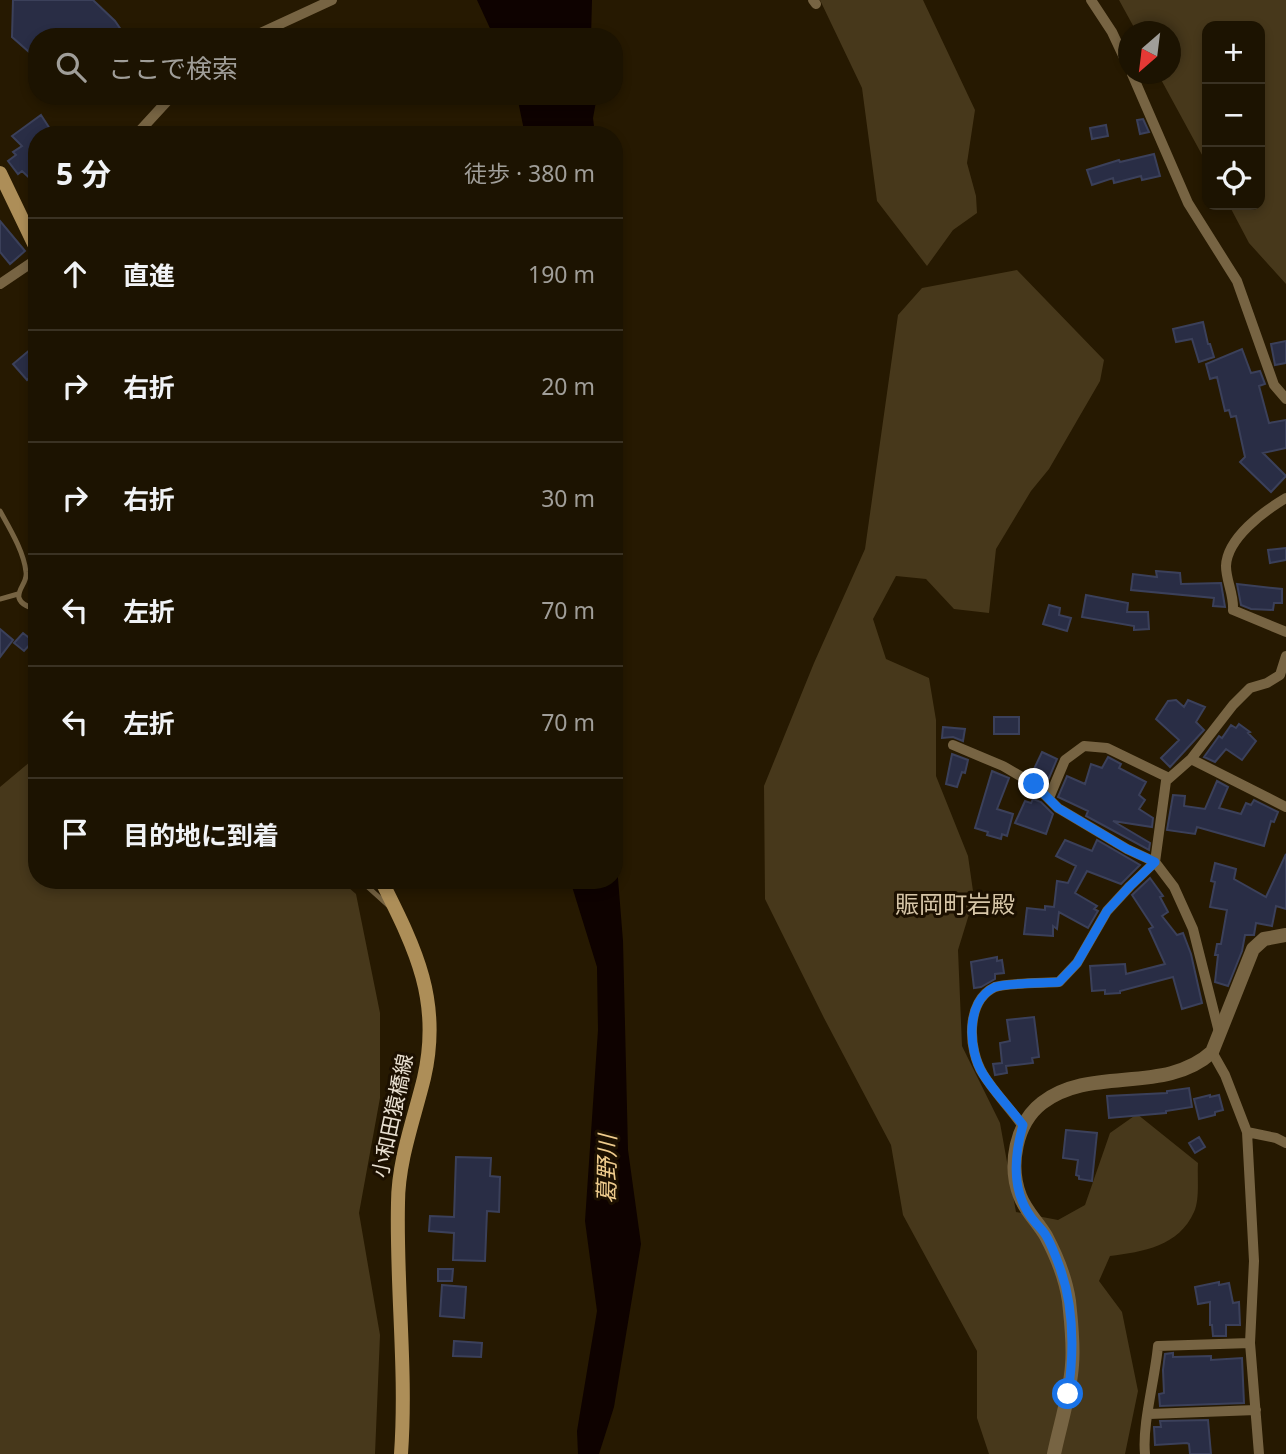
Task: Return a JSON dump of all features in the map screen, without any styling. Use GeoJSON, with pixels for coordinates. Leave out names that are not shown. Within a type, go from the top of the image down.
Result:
{"type":"FeatureCollection","features":[{"type":"Feature","properties":{"kind":"main road"},"geometry":{"type":"LineString","coordinates":[[0,173],[28,231]]}},
{"type":"Feature","properties":{"kind":"main road","name":"小和田猿橋線"},"geometry":{"type":"LineString","coordinates":[[386,889],[422,971],[430,1025],[429,1051],[406,1145],[397,1201],[403,1367],[401,1454]]}},
{"type":"Feature","properties":{"kind":"street"},"geometry":{"type":"LineString","coordinates":[[271,28],[332,0]]}},
{"type":"Feature","properties":{"kind":"street"},"geometry":{"type":"LineString","coordinates":[[1091,0],[1118,44]]}},
{"type":"Feature","properties":{"kind":"street"},"geometry":{"type":"LineString","coordinates":[[1136,84],[1188,203],[1237,281],[1275,385],[1286,399]]}},
{"type":"Feature","properties":{"kind":"street"},"geometry":{"type":"LineString","coordinates":[[144,126],[163,105]]}},
{"type":"Feature","properties":{"kind":"street"},"geometry":{"type":"LineString","coordinates":[[0,284],[28,265]]}},
{"type":"Feature","properties":{"kind":"street"},"geometry":{"type":"LineString","coordinates":[[1286,498],[1259,514],[1235,543],[1226,570],[1234,600],[1233,610],[1286,632]]}},
{"type":"Feature","properties":{"kind":"street"},"geometry":{"type":"LineString","coordinates":[[1023,1125],[981,1072],[971,1021],[981,998],[996,986],[1059,982],[1077,963],[1107,911],[1155,862],[1166,781],[1191,759],[1233,705],[1250,688],[1267,683],[1280,675],[1286,656]]}},
{"type":"Feature","properties":{"kind":"street"},"geometry":{"type":"LineString","coordinates":[[953,746],[1003,766],[1034,784],[1058,808],[1098,833],[1155,862],[1174,887],[1193,929],[1219,1032]]}},
{"type":"Feature","properties":{"kind":"street"},"geometry":{"type":"LineString","coordinates":[[1049,798],[1065,760],[1084,746],[1107,748],[1169,778]]}},
{"type":"Feature","properties":{"kind":"street"},"geometry":{"type":"LineString","coordinates":[[1191,759],[1286,807]]}},
{"type":"Feature","properties":{"kind":"street"},"geometry":{"type":"LineString","coordinates":[[1054,1454],[1073,1364],[1069,1298],[1060,1268],[1045,1234],[1030,1216],[1019,1194],[1015,1166],[1017,1144],[1023,1125],[1043,1102],[1070,1087],[1168,1074],[1192,1067],[1212,1052],[1253,949],[1264,939],[1286,935]]}},
{"type":"Feature","properties":{"kind":"street"},"geometry":{"type":"LineString","coordinates":[[1212,1052],[1225,1074],[1247,1132],[1254,1261],[1250,1343],[1259,1454]]}},
{"type":"Feature","properties":{"kind":"street"},"geometry":{"type":"LineString","coordinates":[[1247,1132],[1286,1143]]}},
{"type":"Feature","properties":{"kind":"street"},"geometry":{"type":"LineString","coordinates":[[1144,1454],[1158,1346],[1250,1343]]}},
{"type":"Feature","properties":{"kind":"street"},"geometry":{"type":"LineString","coordinates":[[1149,1414],[1256,1410]]}},
{"type":"Feature","properties":{"kind":"lane"},"geometry":{"type":"LineString","coordinates":[[0,512],[20,552],[26,572],[26,579],[18,594],[0,599]]}},
{"type":"Feature","properties":{"kind":"lane"},"geometry":{"type":"LineString","coordinates":[[18,594],[23,603],[28,606]]}},
{"type":"Feature","properties":{"kind":"lane"},"geometry":{"type":"LineString","coordinates":[[368,889],[397,912]]}},
{"type":"Feature","properties":{"kind":"shaded area"},"geometry":{"type":"Polygon","coordinates":[[[820,0],[923,0],[975,110],[967,163],[976,196],[977,213],[953,230],[927,266],[877,201],[862,88],[820,0]]]}},
{"type":"Feature","properties":{"kind":"shaded area"},"geometry":{"type":"Polygon","coordinates":[[[1119,0],[1286,0],[1286,284],[1249,243],[1232,210],[1265,210],[1265,21],[1202,21],[1202,155],[1163,84],[1181,84],[1181,21],[1131,21],[1119,0]]]}},
{"type":"Feature","properties":{"kind":"shaded area"},"geometry":{"type":"Polygon","coordinates":[[[1017,270],[1104,360],[1100,381],[1049,469],[1031,491],[996,549],[989,613],[954,609],[926,579],[896,576],[873,619],[886,659],[929,678],[936,720],[936,776],[968,856],[974,898],[958,950],[962,1046],[1000,1123],[1016,1212],[1058,1220],[1085,1205],[1110,1133],[1137,1114],[1198,1163],[1197,1201],[1194,1212],[1179,1233],[1170,1240],[1147,1249],[1110,1256],[1099,1281],[1122,1312],[1138,1391],[1125,1454],[989,1454],[977,1418],[977,1351],[903,1215],[891,1145],[765,899],[764,786],[814,663],[865,549],[898,315],[922,288],[1017,270]]]}},
{"type":"Feature","properties":{"kind":"shaded area"},"geometry":{"type":"Polygon","coordinates":[[[28,764],[28,889],[350,889],[356,894],[380,1013],[380,1098],[359,1213],[380,1335],[375,1454],[0,1454],[0,787],[28,764]]]}},
{"type":"Feature","properties":{"kind":"water"},"geometry":{"type":"Polygon","coordinates":[[[477,0],[592,0],[591,28],[490,28],[477,0]]]}},
{"type":"Feature","properties":{"kind":"water"},"geometry":{"type":"Polygon","coordinates":[[[519,105],[595,105],[594,126],[523,126],[519,105]]]}},
{"type":"Feature","properties":{"kind":"water","name":"葛野川"},"geometry":{"type":"Polygon","coordinates":[[[573,889],[619,889],[623,941],[628,1150],[641,1244],[614,1407],[599,1454],[578,1454],[577,1431],[597,1311],[585,1221],[598,1030],[597,967],[573,889]]]}},
{"type":"Feature","properties":{"kind":"building"},"geometry":{"type":"Polygon","coordinates":[[[13,0],[93,0],[120,28],[28,28],[28,51],[12,37],[13,0]]]}},
{"type":"Feature","properties":{"kind":"building"},"geometry":{"type":"Polygon","coordinates":[[[41,115],[48,126],[28,126],[28,177],[22,171],[18,174],[8,161],[16,155],[13,152],[22,146],[12,136],[41,115]]]}},
{"type":"Feature","properties":{"kind":"building"},"geometry":{"type":"Polygon","coordinates":[[[1143,119],[1149,132],[1140,134],[1137,120],[1143,119]]]}},
{"type":"Feature","properties":{"kind":"building"},"geometry":{"type":"Polygon","coordinates":[[[1106,125],[1108,136],[1092,139],[1090,128],[1106,125]]]}},
{"type":"Feature","properties":{"kind":"building"},"geometry":{"type":"Polygon","coordinates":[[[1154,154],[1160,176],[1142,180],[1141,176],[1114,183],[1113,178],[1092,185],[1087,170],[1119,160],[1120,162],[1154,154]]]}},
{"type":"Feature","properties":{"kind":"building"},"geometry":{"type":"Polygon","coordinates":[[[0,221],[25,251],[10,264],[0,252],[0,221]]]}},
{"type":"Feature","properties":{"kind":"building"},"geometry":{"type":"Polygon","coordinates":[[[1203,322],[1214,357],[1199,362],[1192,339],[1176,342],[1173,329],[1203,322]]]}},
{"type":"Feature","properties":{"kind":"building"},"geometry":{"type":"Polygon","coordinates":[[[1286,341],[1286,363],[1275,365],[1271,344],[1286,341]]]}},
{"type":"Feature","properties":{"kind":"building"},"geometry":{"type":"Polygon","coordinates":[[[1242,349],[1251,373],[1260,371],[1265,384],[1259,386],[1269,423],[1286,420],[1286,448],[1263,453],[1286,476],[1271,492],[1240,462],[1245,457],[1236,416],[1231,417],[1229,410],[1225,411],[1217,377],[1210,379],[1206,364],[1242,349]]]}},
{"type":"Feature","properties":{"kind":"building"},"geometry":{"type":"Polygon","coordinates":[[[28,352],[27,380],[13,364],[28,352]]]}},
{"type":"Feature","properties":{"kind":"building"},"geometry":{"type":"Polygon","coordinates":[[[1286,548],[1286,560],[1270,563],[1268,550],[1286,548]]]}},
{"type":"Feature","properties":{"kind":"building"},"geometry":{"type":"Polygon","coordinates":[[[1156,571],[1180,573],[1181,584],[1221,583],[1225,607],[1213,606],[1214,598],[1131,590],[1133,574],[1157,577],[1156,571]]]}},
{"type":"Feature","properties":{"kind":"building"},"geometry":{"type":"Polygon","coordinates":[[[1237,584],[1282,589],[1282,603],[1274,603],[1273,610],[1251,609],[1241,605],[1237,584]]]}},
{"type":"Feature","properties":{"kind":"building"},"geometry":{"type":"Polygon","coordinates":[[[1086,595],[1128,603],[1127,612],[1148,612],[1149,629],[1134,630],[1134,626],[1082,617],[1086,595]]]}},
{"type":"Feature","properties":{"kind":"building"},"geometry":{"type":"Polygon","coordinates":[[[1049,605],[1060,608],[1059,615],[1071,618],[1067,631],[1043,624],[1049,605]]]}},
{"type":"Feature","properties":{"kind":"building"},"geometry":{"type":"Polygon","coordinates":[[[0,629],[13,640],[0,657],[0,629]]]}},
{"type":"Feature","properties":{"kind":"building"},"geometry":{"type":"Polygon","coordinates":[[[23,633],[28,637],[28,647],[24,651],[14,643],[23,633]]]}},
{"type":"Feature","properties":{"kind":"building"},"geometry":{"type":"Polygon","coordinates":[[[1176,700],[1184,707],[1188,700],[1205,707],[1196,722],[1204,730],[1170,767],[1161,758],[1179,740],[1156,719],[1168,701],[1176,700]]]}},
{"type":"Feature","properties":{"kind":"building"},"geometry":{"type":"Polygon","coordinates":[[[994,717],[1019,717],[1019,734],[994,734],[994,717]]]}},
{"type":"Feature","properties":{"kind":"building"},"geometry":{"type":"Polygon","coordinates":[[[1239,724],[1250,732],[1248,733],[1256,741],[1242,760],[1226,749],[1215,762],[1204,757],[1219,736],[1222,738],[1231,725],[1236,728],[1239,724]]]}},
{"type":"Feature","properties":{"kind":"building"},"geometry":{"type":"Polygon","coordinates":[[[943,727],[965,729],[963,741],[953,737],[942,738],[943,727]]]}},
{"type":"Feature","properties":{"kind":"building"},"geometry":{"type":"Polygon","coordinates":[[[1042,752],[1057,759],[1049,778],[1034,769],[1042,752]]]}},
{"type":"Feature","properties":{"kind":"building"},"geometry":{"type":"Polygon","coordinates":[[[952,754],[968,760],[965,773],[962,772],[957,787],[946,784],[952,754]]]}},
{"type":"Feature","properties":{"kind":"building"},"geometry":{"type":"Polygon","coordinates":[[[1108,757],[1121,764],[1119,768],[1146,782],[1139,795],[1145,800],[1139,809],[1153,818],[1152,827],[1113,821],[1150,843],[1149,850],[1086,816],[1088,811],[1058,797],[1067,776],[1085,784],[1091,764],[1102,768],[1108,757]]]}},
{"type":"Feature","properties":{"kind":"building"},"geometry":{"type":"Polygon","coordinates":[[[992,771],[1009,778],[997,809],[1013,814],[1007,836],[1002,834],[1001,839],[975,828],[992,771]]]}},
{"type":"Feature","properties":{"kind":"building"},"geometry":{"type":"Polygon","coordinates":[[[1217,781],[1228,787],[1219,808],[1241,814],[1246,803],[1251,805],[1254,800],[1278,812],[1274,822],[1271,821],[1264,846],[1197,827],[1195,834],[1167,830],[1173,795],[1185,796],[1184,806],[1205,809],[1217,781]]]}},
{"type":"Feature","properties":{"kind":"building"},"geometry":{"type":"Polygon","coordinates":[[[1033,799],[1041,802],[1053,814],[1046,834],[1015,823],[1025,801],[1031,803],[1033,799]]]}},
{"type":"Feature","properties":{"kind":"building"},"geometry":{"type":"Polygon","coordinates":[[[1065,840],[1092,851],[1097,840],[1140,865],[1121,884],[1087,871],[1075,893],[1097,906],[1094,909],[1098,911],[1088,928],[1059,912],[1057,929],[1053,926],[1053,936],[1024,934],[1027,908],[1045,910],[1045,906],[1054,907],[1057,881],[1068,883],[1076,866],[1056,856],[1065,840]]]}},
{"type":"Feature","properties":{"kind":"building"},"geometry":{"type":"Polygon","coordinates":[[[1286,854],[1286,909],[1276,906],[1272,926],[1256,923],[1254,935],[1245,935],[1242,951],[1228,986],[1215,982],[1218,955],[1215,955],[1217,944],[1221,944],[1227,910],[1210,907],[1215,882],[1211,881],[1215,863],[1236,869],[1234,879],[1266,897],[1286,854]]]}},
{"type":"Feature","properties":{"kind":"building"},"geometry":{"type":"Polygon","coordinates":[[[1150,878],[1163,896],[1160,897],[1168,912],[1162,916],[1177,935],[1183,933],[1191,954],[1202,1003],[1182,1009],[1173,977],[1120,993],[1092,991],[1090,966],[1125,964],[1126,974],[1165,964],[1149,929],[1153,927],[1132,895],[1150,878]]]}},
{"type":"Feature","properties":{"kind":"building"},"geometry":{"type":"Polygon","coordinates":[[[997,957],[997,961],[1002,960],[1004,973],[995,974],[995,979],[974,988],[971,962],[997,957]]]}},
{"type":"Feature","properties":{"kind":"building"},"geometry":{"type":"Polygon","coordinates":[[[1034,1017],[1039,1057],[1032,1058],[1033,1063],[1006,1066],[1007,1073],[995,1075],[993,1064],[1002,1063],[1000,1043],[1010,1041],[1007,1020],[1034,1017]]]}},
{"type":"Feature","properties":{"kind":"building"},"geometry":{"type":"Polygon","coordinates":[[[1189,1088],[1192,1107],[1166,1113],[1109,1118],[1107,1096],[1167,1093],[1189,1088]]]}},
{"type":"Feature","properties":{"kind":"building"},"geometry":{"type":"Polygon","coordinates":[[[1219,1095],[1223,1110],[1199,1119],[1194,1099],[1219,1095]]]}},
{"type":"Feature","properties":{"kind":"building"},"geometry":{"type":"Polygon","coordinates":[[[1066,1130],[1097,1133],[1092,1181],[1079,1179],[1076,1175],[1078,1160],[1063,1158],[1066,1130]]]}},
{"type":"Feature","properties":{"kind":"building"},"geometry":{"type":"Polygon","coordinates":[[[1199,1137],[1205,1147],[1195,1153],[1189,1143],[1199,1137]]]}},
{"type":"Feature","properties":{"kind":"building"},"geometry":{"type":"Polygon","coordinates":[[[456,1157],[491,1158],[490,1176],[500,1177],[499,1212],[487,1211],[485,1261],[453,1260],[454,1233],[429,1231],[430,1216],[454,1217],[456,1157]]]}},
{"type":"Feature","properties":{"kind":"building"},"geometry":{"type":"Polygon","coordinates":[[[438,1269],[453,1269],[452,1281],[438,1281],[438,1269]]]}},
{"type":"Feature","properties":{"kind":"building"},"geometry":{"type":"Polygon","coordinates":[[[1219,1282],[1219,1285],[1229,1283],[1233,1303],[1239,1302],[1240,1325],[1226,1325],[1226,1336],[1213,1336],[1210,1302],[1198,1304],[1195,1287],[1219,1282]]]}},
{"type":"Feature","properties":{"kind":"building"},"geometry":{"type":"Polygon","coordinates":[[[442,1285],[466,1287],[464,1318],[440,1316],[442,1285]]]}},
{"type":"Feature","properties":{"kind":"building"},"geometry":{"type":"Polygon","coordinates":[[[454,1341],[482,1343],[481,1357],[453,1356],[454,1341]]]}},
{"type":"Feature","properties":{"kind":"building"},"geometry":{"type":"Polygon","coordinates":[[[1173,1353],[1173,1357],[1211,1356],[1211,1360],[1242,1358],[1244,1403],[1160,1406],[1159,1394],[1164,1393],[1165,1354],[1173,1353]]]}},
{"type":"Feature","properties":{"kind":"building"},"geometry":{"type":"Polygon","coordinates":[[[1208,1420],[1211,1454],[1190,1454],[1187,1443],[1155,1445],[1154,1427],[1161,1427],[1160,1421],[1208,1420]]]}},
{"type":"Feature","properties":{"kind":"district","name":"賑岡町岩殿"},"geometry":{"type":"Point","coordinates":[955,905]}},
{"type":"Feature","properties":{"kind":"route"},"geometry":{"type":"LineString","coordinates":[[1034,784],[1058,808],[1127,849],[1155,862],[1107,911],[1077,963],[1059,982],[996,986],[981,998],[971,1021],[981,1072],[1023,1125],[1017,1144],[1015,1166],[1019,1194],[1030,1216],[1045,1234],[1060,1268],[1069,1298],[1073,1364],[1068,1394]]}}]}
